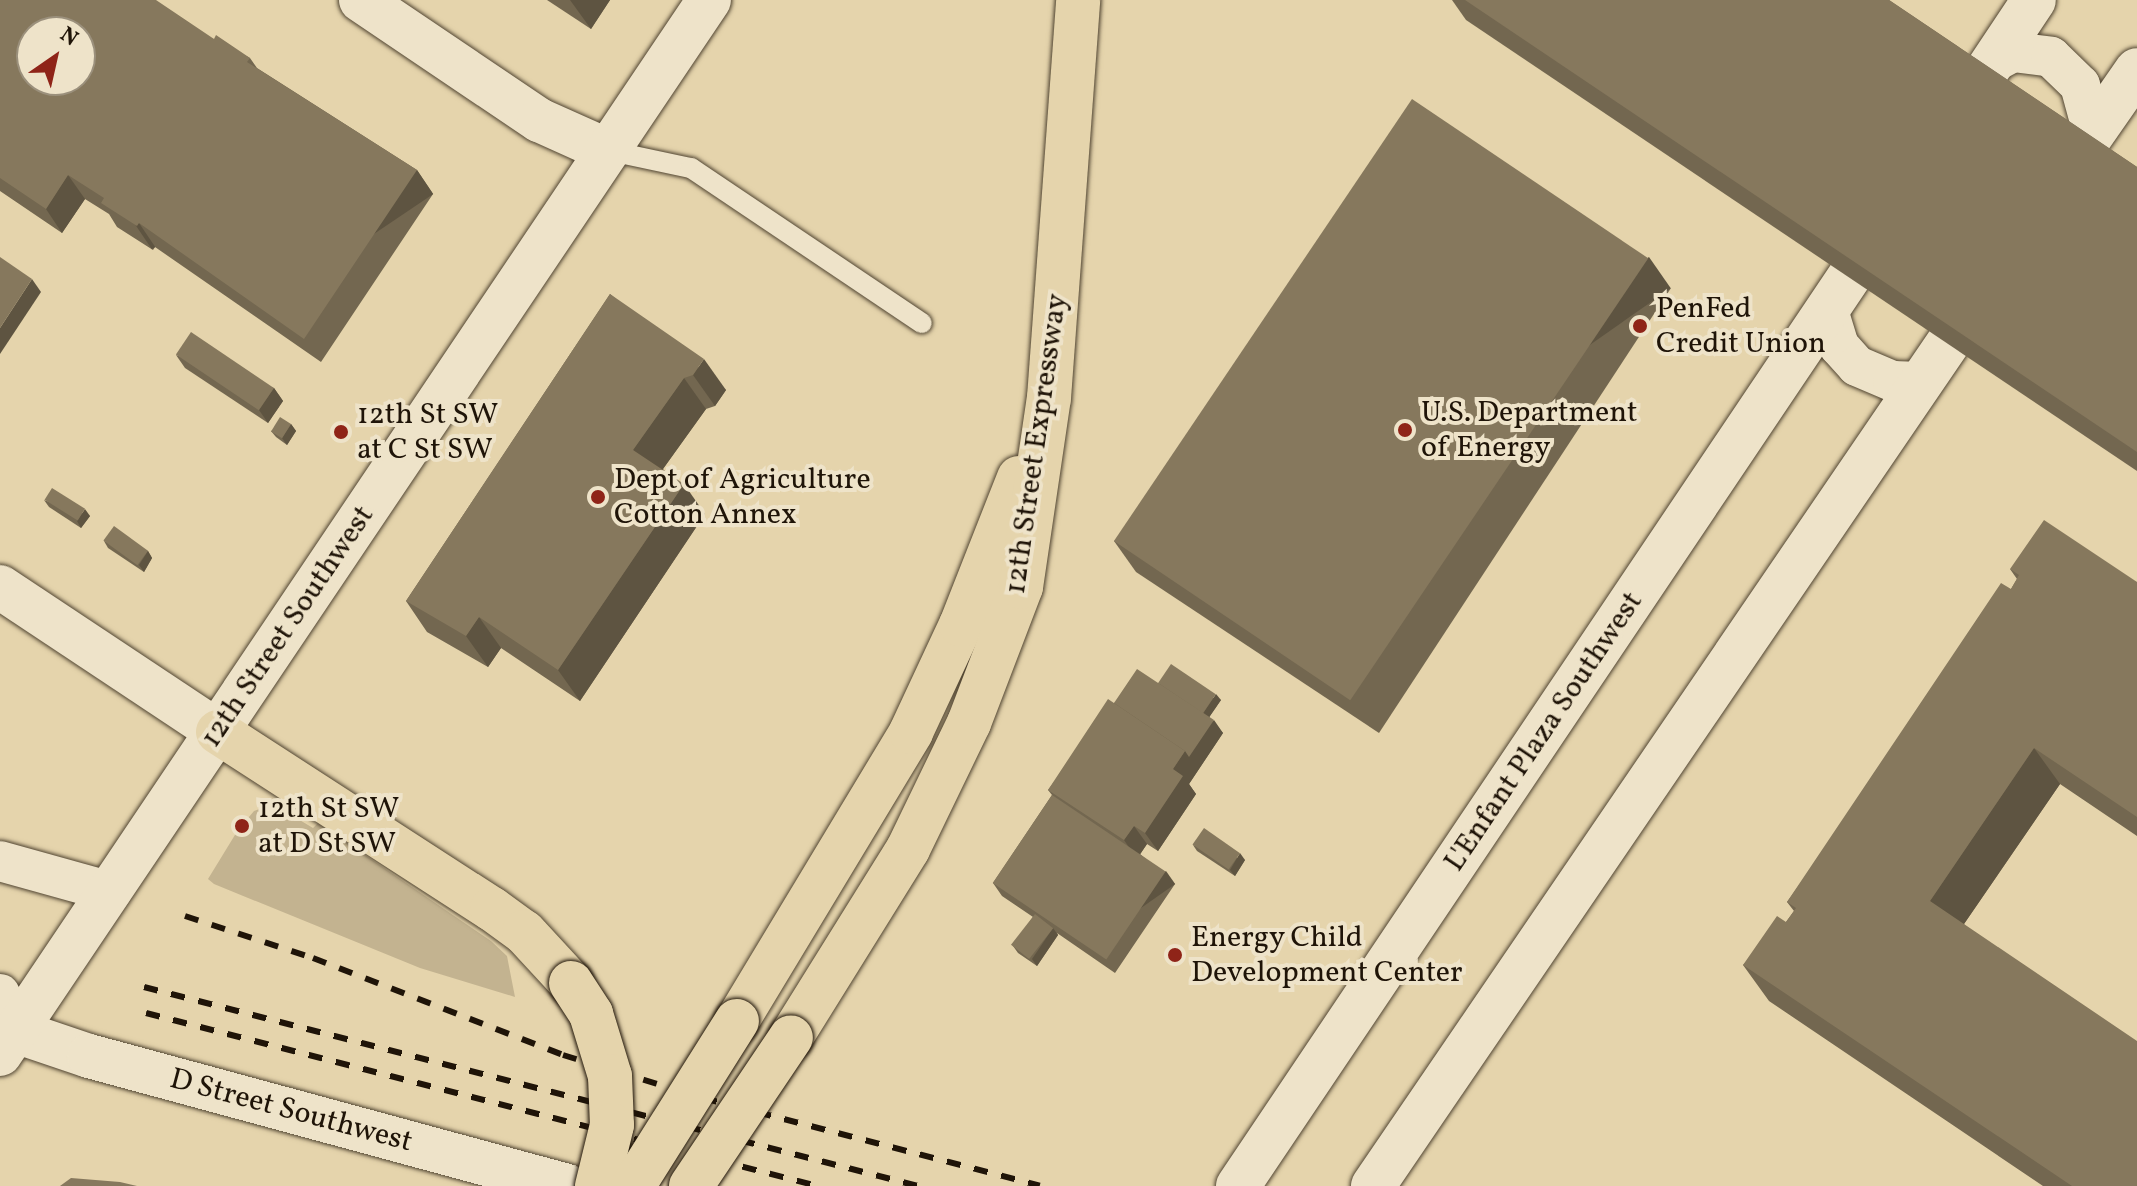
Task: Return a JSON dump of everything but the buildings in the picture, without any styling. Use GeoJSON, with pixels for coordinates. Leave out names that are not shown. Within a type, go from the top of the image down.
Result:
{"type":"FeatureCollection","features":[{"type":"Feature","properties":{"kind":"highway","name":"12th Street Expressway"},"geometry":{"type":"LineString","coordinates":[[691,1186],[791,1037],[908,849],[969,723],[1021,587],[1049,398],[1078,0]]}},
{"type":"Feature","properties":{"kind":"highway"},"geometry":{"type":"LineString","coordinates":[[633,1186],[737,1021],[911,732],[973,597],[1049,398]]}},
{"type":"Feature","properties":{"kind":"highway"},"geometry":{"type":"LineString","coordinates":[[218,732],[492,909],[524,932],[571,983],[591,1014],[610,1076],[612,1125],[597,1186]]}},
{"type":"Feature","properties":{"kind":"street"},"geometry":{"type":"LineString","coordinates":[[361,0],[539,120],[606,150]]}},
{"type":"Feature","properties":{"kind":"street","name":"12th Street Southwest"},"geometry":{"type":"LineString","coordinates":[[4,1026],[111,892],[709,0]]}},
{"type":"Feature","properties":{"kind":"street"},"geometry":{"type":"LineString","coordinates":[[1987,71],[2034,0]]}},
{"type":"Feature","properties":{"kind":"street"},"geometry":{"type":"LineString","coordinates":[[1987,71],[2013,52],[2051,57],[2080,85],[2088,141]]}},
{"type":"Feature","properties":{"kind":"street"},"geometry":{"type":"LineString","coordinates":[[2088,141],[2137,70]]}},
{"type":"Feature","properties":{"kind":"street"},"geometry":{"type":"LineString","coordinates":[[1839,294],[1839,346],[1857,366],[1893,381],[1921,382]]}},
{"type":"Feature","properties":{"kind":"street","name":"L'Enfant Plaza Southwest"},"geometry":{"type":"LineString","coordinates":[[1244,1177],[1839,294]]}},
{"type":"Feature","properties":{"kind":"street"},"geometry":{"type":"LineString","coordinates":[[1373,1186],[1948,343]]}},
{"type":"Feature","properties":{"kind":"street"},"geometry":{"type":"LineString","coordinates":[[0,587],[218,732]]}},
{"type":"Feature","properties":{"kind":"street"},"geometry":{"type":"LineString","coordinates":[[0,861],[111,892]]}},
{"type":"Feature","properties":{"kind":"street","name":"D Street Southwest"},"geometry":{"type":"LineString","coordinates":[[4,1026],[89,1056],[568,1186]]}},
{"type":"Feature","properties":{"kind":"lane"},"geometry":{"type":"LineString","coordinates":[[606,150],[691,168],[922,323]]}},
{"type":"Feature","properties":{"kind":"shaded area"},"geometry":{"type":"Polygon","coordinates":[[[273,804],[313,828],[318,823],[491,941],[507,956],[515,997],[420,968],[214,884],[208,879],[238,830],[254,811],[273,804]]]}},
{"type":"Feature","properties":{"kind":"railway"},"geometry":{"type":"LineString","coordinates":[[185,916],[313,958],[563,1055],[703,1098],[1040,1186]]}},
{"type":"Feature","properties":{"kind":"railway"},"geometry":{"type":"LineString","coordinates":[[144,987],[918,1186]]}},
{"type":"Feature","properties":{"kind":"railway"},"geometry":{"type":"LineString","coordinates":[[146,1013],[818,1186]]}},
{"type":"Feature","properties":{"kind":"place","name":"PenFed Credit Union"},"geometry":{"type":"Point","coordinates":[1640,326]}},
{"type":"Feature","properties":{"kind":"place","name":"U.S. Department of Energy"},"geometry":{"type":"Point","coordinates":[1405,430]}},
{"type":"Feature","properties":{"kind":"place","name":"12th St SW at C St SW"},"geometry":{"type":"Point","coordinates":[341,432]}},
{"type":"Feature","properties":{"kind":"place","name":"Dept of Agriculture Cotton Annex"},"geometry":{"type":"Point","coordinates":[598,497]}},
{"type":"Feature","properties":{"kind":"place","name":"12th St SW at D St SW"},"geometry":{"type":"Point","coordinates":[242,826]}},
{"type":"Feature","properties":{"kind":"place","name":"Energy Child Development Center"},"geometry":{"type":"Point","coordinates":[1175,955]}}]}
